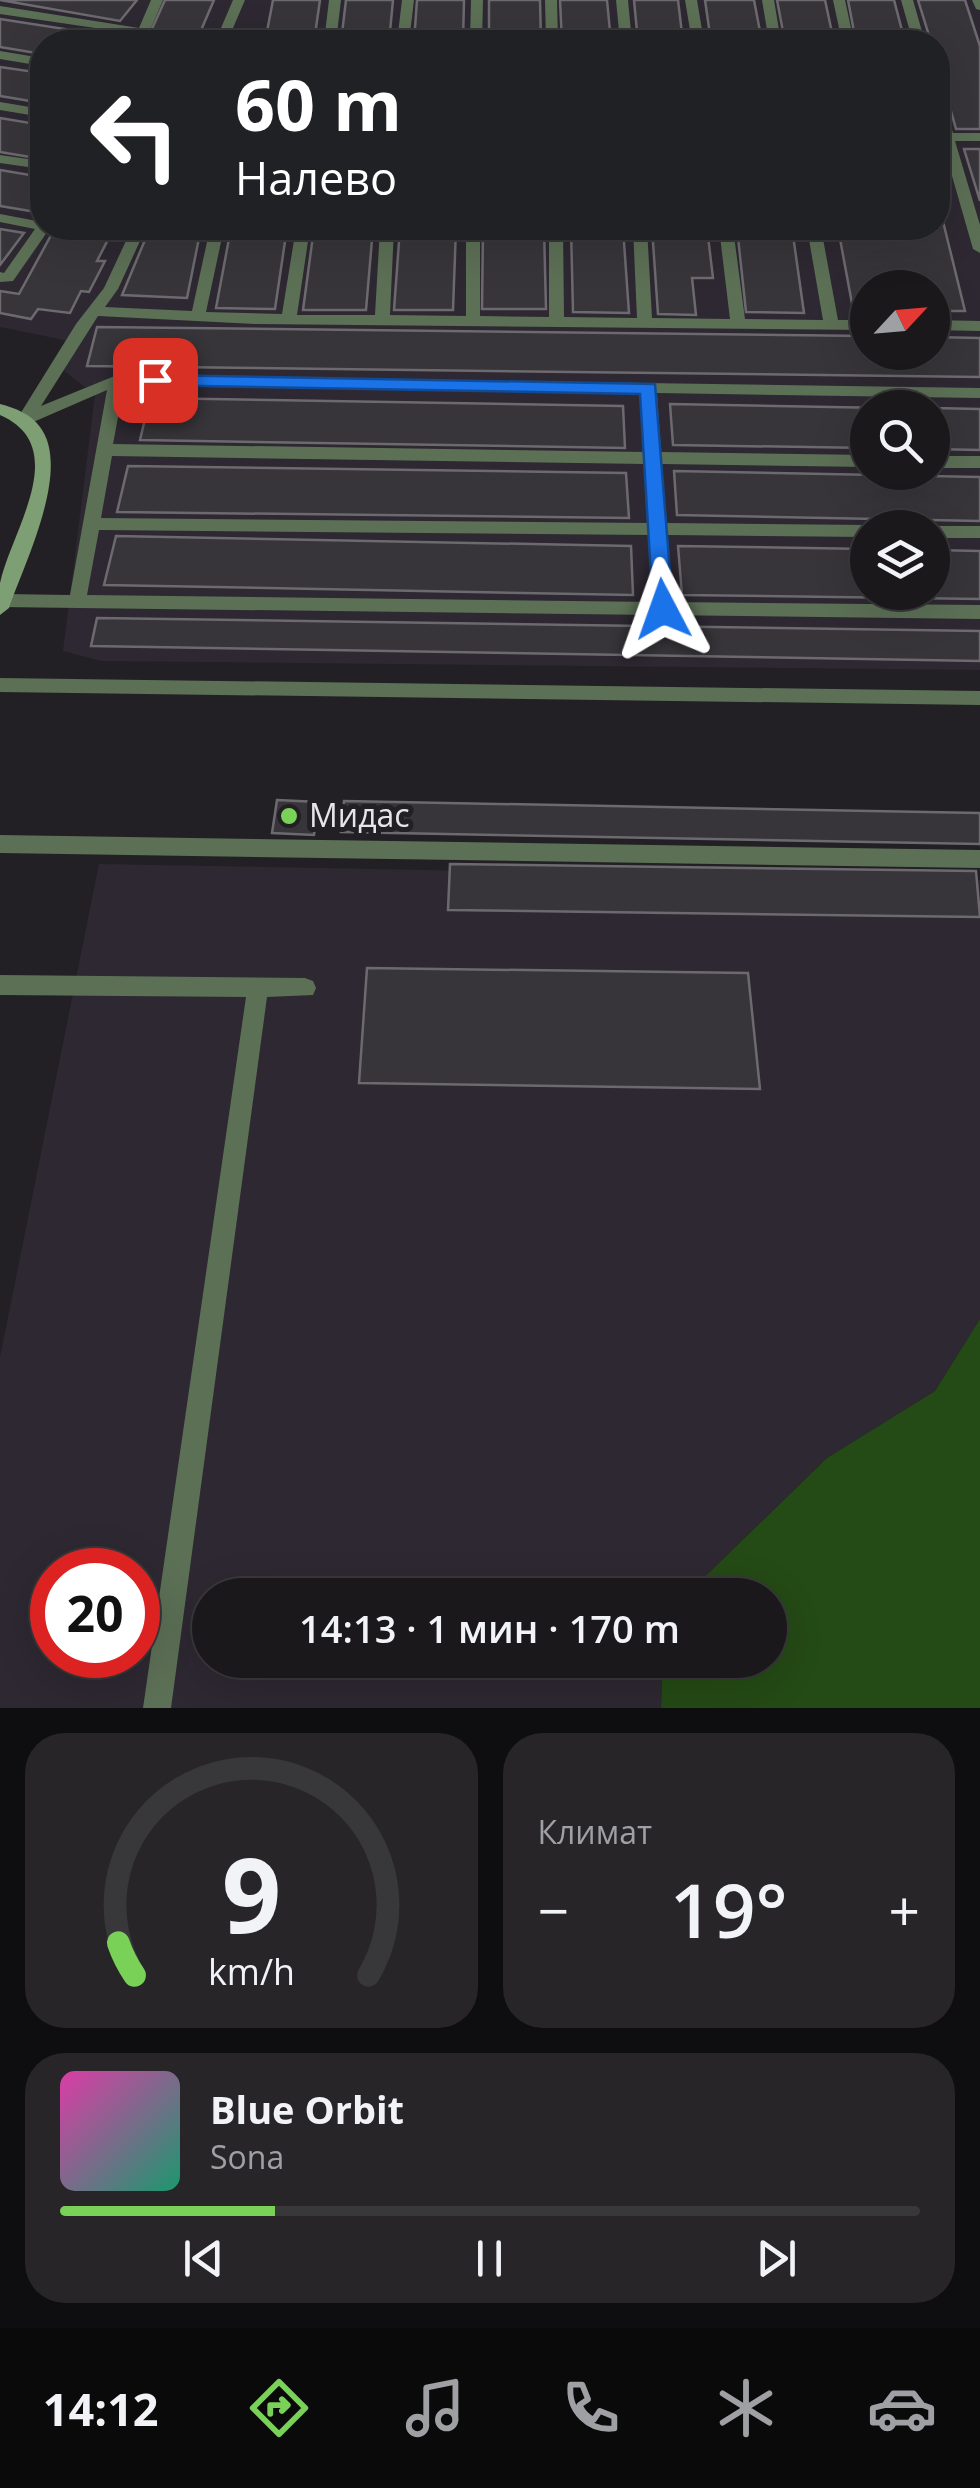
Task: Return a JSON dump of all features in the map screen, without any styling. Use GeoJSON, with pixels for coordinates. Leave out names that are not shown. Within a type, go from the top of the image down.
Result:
{"type":"FeatureCollection","features":[{"type":"Feature","properties":{"kind":"street"},"geometry":{"type":"LineString","coordinates":[[0,408],[25,420],[40,440],[42,468],[34,512],[1,605]]}},
{"type":"Feature","properties":{"kind":"lane"},"geometry":{"type":"LineString","coordinates":[[145,30],[157,0]]}},
{"type":"Feature","properties":{"kind":"lane"},"geometry":{"type":"LineString","coordinates":[[226,30],[240,0]]}},
{"type":"Feature","properties":{"kind":"lane"},"geometry":{"type":"LineString","coordinates":[[331,30],[335,0]]}},
{"type":"Feature","properties":{"kind":"lane"},"geometry":{"type":"LineString","coordinates":[[404,30],[408,0]]}},
{"type":"Feature","properties":{"kind":"lane"},"geometry":{"type":"LineString","coordinates":[[477,30],[478,0]]}},
{"type":"Feature","properties":{"kind":"lane"},"geometry":{"type":"LineString","coordinates":[[551,0],[552,30]]}},
{"type":"Feature","properties":{"kind":"lane"},"geometry":{"type":"LineString","coordinates":[[622,0],[625,30]]}},
{"type":"Feature","properties":{"kind":"lane"},"geometry":{"type":"LineString","coordinates":[[691,0],[696,30]]}},
{"type":"Feature","properties":{"kind":"lane"},"geometry":{"type":"LineString","coordinates":[[768,0],[773,30]]}},
{"type":"Feature","properties":{"kind":"lane"},"geometry":{"type":"LineString","coordinates":[[838,0],[845,30]]}},
{"type":"Feature","properties":{"kind":"lane"},"geometry":{"type":"LineString","coordinates":[[907,0],[916,30]]}},
{"type":"Feature","properties":{"kind":"lane"},"geometry":{"type":"LineString","coordinates":[[0,10],[105,30]]}},
{"type":"Feature","properties":{"kind":"lane"},"geometry":{"type":"LineString","coordinates":[[0,55],[30,60]]}},
{"type":"Feature","properties":{"kind":"lane"},"geometry":{"type":"LineString","coordinates":[[0,106],[30,110]]}},
{"type":"Feature","properties":{"kind":"lane"},"geometry":{"type":"LineString","coordinates":[[950,137],[980,137]]}},
{"type":"Feature","properties":{"kind":"lane"},"geometry":{"type":"LineString","coordinates":[[0,159],[30,164]]}},
{"type":"Feature","properties":{"kind":"lane"},"geometry":{"type":"LineString","coordinates":[[950,161],[980,249]]}},
{"type":"Feature","properties":{"kind":"lane"},"geometry":{"type":"LineString","coordinates":[[0,218],[30,224]]}},
{"type":"Feature","properties":{"kind":"lane"},"geometry":{"type":"LineString","coordinates":[[0,276],[8,278],[34,240]]}},
{"type":"Feature","properties":{"kind":"lane"},"geometry":{"type":"LineString","coordinates":[[25,420],[111,290],[134,240]]}},
{"type":"Feature","properties":{"kind":"lane"},"geometry":{"type":"LineString","coordinates":[[198,316],[214,240]]}},
{"type":"Feature","properties":{"kind":"lane"},"geometry":{"type":"LineString","coordinates":[[289,319],[301,240]]}},
{"type":"Feature","properties":{"kind":"lane"},"geometry":{"type":"LineString","coordinates":[[382,320],[387,240]]}},
{"type":"Feature","properties":{"kind":"lane"},"geometry":{"type":"LineString","coordinates":[[473,240],[473,321]]}},
{"type":"Feature","properties":{"kind":"lane"},"geometry":{"type":"LineString","coordinates":[[556,240],[558,322]]}},
{"type":"Feature","properties":{"kind":"lane"},"geometry":{"type":"LineString","coordinates":[[641,240],[646,323]]}},
{"type":"Feature","properties":{"kind":"lane"},"geometry":{"type":"LineString","coordinates":[[728,240],[738,324]]}},
{"type":"Feature","properties":{"kind":"lane"},"geometry":{"type":"LineString","coordinates":[[816,240],[831,324]]}},
{"type":"Feature","properties":{"kind":"lane"},"geometry":{"type":"LineString","coordinates":[[94,311],[289,319],[850,325]]}},
{"type":"Feature","properties":{"kind":"lane"},"geometry":{"type":"LineString","coordinates":[[950,326],[980,326]]}},
{"type":"Feature","properties":{"kind":"lane"},"geometry":{"type":"LineString","coordinates":[[25,420],[117,380],[980,393]]}},
{"type":"Feature","properties":{"kind":"lane"},"geometry":{"type":"LineString","coordinates":[[77,603],[117,380]]}},
{"type":"Feature","properties":{"kind":"lane"},"geometry":{"type":"LineString","coordinates":[[648,388],[663,609]]}},
{"type":"Feature","properties":{"kind":"lane"},"geometry":{"type":"LineString","coordinates":[[104,450],[850,461]]}},
{"type":"Feature","properties":{"kind":"lane"},"geometry":{"type":"LineString","coordinates":[[950,462],[980,462]]}},
{"type":"Feature","properties":{"kind":"lane"},"geometry":{"type":"LineString","coordinates":[[91,524],[850,531]]}},
{"type":"Feature","properties":{"kind":"lane"},"geometry":{"type":"LineString","coordinates":[[950,532],[980,532]]}},
{"type":"Feature","properties":{"kind":"lane"},"geometry":{"type":"LineString","coordinates":[[1,605],[980,612]]}},
{"type":"Feature","properties":{"kind":"lane"},"geometry":{"type":"LineString","coordinates":[[0,685],[980,698]]}},
{"type":"Feature","properties":{"kind":"lane"},"geometry":{"type":"LineString","coordinates":[[0,844],[980,859]]}},
{"type":"Feature","properties":{"kind":"lane"},"geometry":{"type":"LineString","coordinates":[[0,985],[305,988]]}},
{"type":"Feature","properties":{"kind":"lane"},"geometry":{"type":"LineString","coordinates":[[158,1708],[258,988]]}},
{"type":"Feature","properties":{"kind":"shaded area"},"geometry":{"type":"Polygon","coordinates":[[[0,0],[980,0],[980,670],[101,661],[63,651],[95,395],[64,371],[69,341],[0,327],[0,0]]]}},
{"type":"Feature","properties":{"kind":"shaded area"},"geometry":{"type":"Polygon","coordinates":[[[99,864],[980,880],[980,1319],[935,1391],[827,1458],[703,1578],[192,1578],[192,1678],[662,1678],[661,1708],[0,1708],[0,1357],[99,864]]]}},
{"type":"Feature","properties":{"kind":"green space"},"geometry":{"type":"Polygon","coordinates":[[[980,1319],[980,1708],[661,1708],[662,1678],[787,1678],[787,1578],[703,1578],[827,1458],[935,1391],[980,1319]]]}},
{"type":"Feature","properties":{"kind":"building"},"geometry":{"type":"Polygon","coordinates":[[[0,0],[137,0],[120,21],[0,0]]]}},
{"type":"Feature","properties":{"kind":"building"},"geometry":{"type":"Polygon","coordinates":[[[165,0],[214,0],[201,30],[151,30],[165,0]]]}},
{"type":"Feature","properties":{"kind":"building"},"geometry":{"type":"Polygon","coordinates":[[[273,0],[320,0],[316,30],[267,30],[273,0]]]}},
{"type":"Feature","properties":{"kind":"building"},"geometry":{"type":"Polygon","coordinates":[[[346,0],[393,0],[390,30],[342,30],[346,0]]]}},
{"type":"Feature","properties":{"kind":"building"},"geometry":{"type":"Polygon","coordinates":[[[417,0],[464,0],[463,30],[415,30],[417,0]]]}},
{"type":"Feature","properties":{"kind":"building"},"geometry":{"type":"Polygon","coordinates":[[[489,0],[540,0],[541,30],[489,30],[489,0]]]}},
{"type":"Feature","properties":{"kind":"building"},"geometry":{"type":"Polygon","coordinates":[[[560,0],[607,0],[610,30],[561,30],[560,0]]]}},
{"type":"Feature","properties":{"kind":"building"},"geometry":{"type":"Polygon","coordinates":[[[634,0],[678,0],[682,30],[637,30],[634,0]]]}},
{"type":"Feature","properties":{"kind":"building"},"geometry":{"type":"Polygon","coordinates":[[[705,0],[754,0],[760,30],[709,30],[705,0]]]}},
{"type":"Feature","properties":{"kind":"building"},"geometry":{"type":"Polygon","coordinates":[[[777,0],[825,0],[831,30],[783,30],[777,0]]]}},
{"type":"Feature","properties":{"kind":"building"},"geometry":{"type":"Polygon","coordinates":[[[848,0],[894,0],[902,30],[854,30],[848,0]]]}},
{"type":"Feature","properties":{"kind":"building"},"geometry":{"type":"Polygon","coordinates":[[[918,0],[965,0],[980,46],[980,129],[956,129],[950,108],[950,30],[927,30],[918,0]]]}},
{"type":"Feature","properties":{"kind":"building"},"geometry":{"type":"Polygon","coordinates":[[[0,19],[71,30],[30,30],[30,52],[0,47],[0,19]]]}},
{"type":"Feature","properties":{"kind":"building"},"geometry":{"type":"Polygon","coordinates":[[[0,67],[30,71],[30,101],[0,96],[0,67]]]}},
{"type":"Feature","properties":{"kind":"building"},"geometry":{"type":"Polygon","coordinates":[[[0,118],[30,123],[30,157],[0,152],[0,118]]]}},
{"type":"Feature","properties":{"kind":"building"},"geometry":{"type":"Polygon","coordinates":[[[964,149],[980,149],[980,201],[964,149]]]}},
{"type":"Feature","properties":{"kind":"building"},"geometry":{"type":"Polygon","coordinates":[[[0,170],[30,175],[30,211],[0,206],[0,170]]]}},
{"type":"Feature","properties":{"kind":"building"},"geometry":{"type":"Polygon","coordinates":[[[0,229],[24,233],[0,265],[0,229]]]}},
{"type":"Feature","properties":{"kind":"building"},"geometry":{"type":"Polygon","coordinates":[[[48,240],[108,240],[97,261],[105,261],[89,292],[81,291],[70,313],[38,309],[31,319],[0,313],[0,291],[19,294],[48,240]]]}},
{"type":"Feature","properties":{"kind":"building"},"geometry":{"type":"Polygon","coordinates":[[[145,240],[199,240],[187,298],[122,295],[145,240]]]}},
{"type":"Feature","properties":{"kind":"building"},"geometry":{"type":"Polygon","coordinates":[[[229,240],[285,240],[275,309],[216,308],[229,240]]]}},
{"type":"Feature","properties":{"kind":"building"},"geometry":{"type":"Polygon","coordinates":[[[312,240],[372,240],[366,310],[303,310],[312,240]]]}},
{"type":"Feature","properties":{"kind":"building"},"geometry":{"type":"Polygon","coordinates":[[[399,240],[456,240],[453,310],[394,310],[399,240]]]}},
{"type":"Feature","properties":{"kind":"building"},"geometry":{"type":"Polygon","coordinates":[[[483,240],[544,240],[546,309],[482,309],[483,240]]]}},
{"type":"Feature","properties":{"kind":"building"},"geometry":{"type":"Polygon","coordinates":[[[571,240],[624,240],[629,313],[573,312],[571,240]]]}},
{"type":"Feature","properties":{"kind":"building"},"geometry":{"type":"Polygon","coordinates":[[[653,240],[708,240],[713,278],[692,278],[696,315],[658,314],[653,240]]]}},
{"type":"Feature","properties":{"kind":"building"},"geometry":{"type":"Polygon","coordinates":[[[738,240],[794,240],[804,313],[746,312],[738,240]]]}},
{"type":"Feature","properties":{"kind":"building"},"geometry":{"type":"Polygon","coordinates":[[[840,240],[948,240],[965,311],[950,311],[950,270],[850,270],[850,293],[840,240]]]}},
{"type":"Feature","properties":{"kind":"building"},"geometry":{"type":"Polygon","coordinates":[[[97,327],[850,336],[850,370],[950,370],[950,337],[980,338],[980,377],[87,366],[97,327]]]}},
{"type":"Feature","properties":{"kind":"building"},"geometry":{"type":"Polygon","coordinates":[[[150,398],[623,406],[625,448],[140,440],[150,398]]]}},
{"type":"Feature","properties":{"kind":"building"},"geometry":{"type":"Polygon","coordinates":[[[670,404],[850,407],[850,448],[673,445],[670,404]]]}},
{"type":"Feature","properties":{"kind":"building"},"geometry":{"type":"Polygon","coordinates":[[[950,408],[980,409],[980,450],[950,449],[950,408]]]}},
{"type":"Feature","properties":{"kind":"building"},"geometry":{"type":"Polygon","coordinates":[[[128,466],[626,473],[629,518],[117,512],[128,466]]]}},
{"type":"Feature","properties":{"kind":"building"},"geometry":{"type":"Polygon","coordinates":[[[674,471],[850,474],[850,490],[950,490],[950,476],[980,477],[980,521],[950,520],[950,510],[850,510],[850,518],[677,515],[674,471]]]}},
{"type":"Feature","properties":{"kind":"building"},"geometry":{"type":"Polygon","coordinates":[[[116,536],[631,546],[633,595],[104,585],[116,536]]]}},
{"type":"Feature","properties":{"kind":"building"},"geometry":{"type":"Polygon","coordinates":[[[678,546],[850,549],[850,597],[682,595],[678,546]]]}},
{"type":"Feature","properties":{"kind":"building"},"geometry":{"type":"Polygon","coordinates":[[[950,550],[980,551],[980,599],[950,599],[950,550]]]}},
{"type":"Feature","properties":{"kind":"building"},"geometry":{"type":"Polygon","coordinates":[[[97,618],[980,631],[980,661],[91,646],[97,618]]]}},
{"type":"Feature","properties":{"kind":"building"},"geometry":{"type":"Polygon","coordinates":[[[277,800],[318,802],[314,835],[272,833],[277,800]]]}},
{"type":"Feature","properties":{"kind":"building"},"geometry":{"type":"Polygon","coordinates":[[[344,801],[980,813],[980,844],[341,832],[344,801]]]}},
{"type":"Feature","properties":{"kind":"building"},"geometry":{"type":"Polygon","coordinates":[[[450,864],[976,871],[980,917],[448,910],[450,864]]]}},
{"type":"Feature","properties":{"kind":"building"},"geometry":{"type":"Polygon","coordinates":[[[367,968],[748,973],[760,1089],[359,1083],[367,968]]]}},
{"type":"Feature","properties":{"kind":"place","name":"Мидас"},"geometry":{"type":"Point","coordinates":[289,816]}},
{"type":"Feature","properties":{"kind":"route"},"geometry":{"type":"LineString","coordinates":[[155,380],[648,388],[663,609]]}}]}
